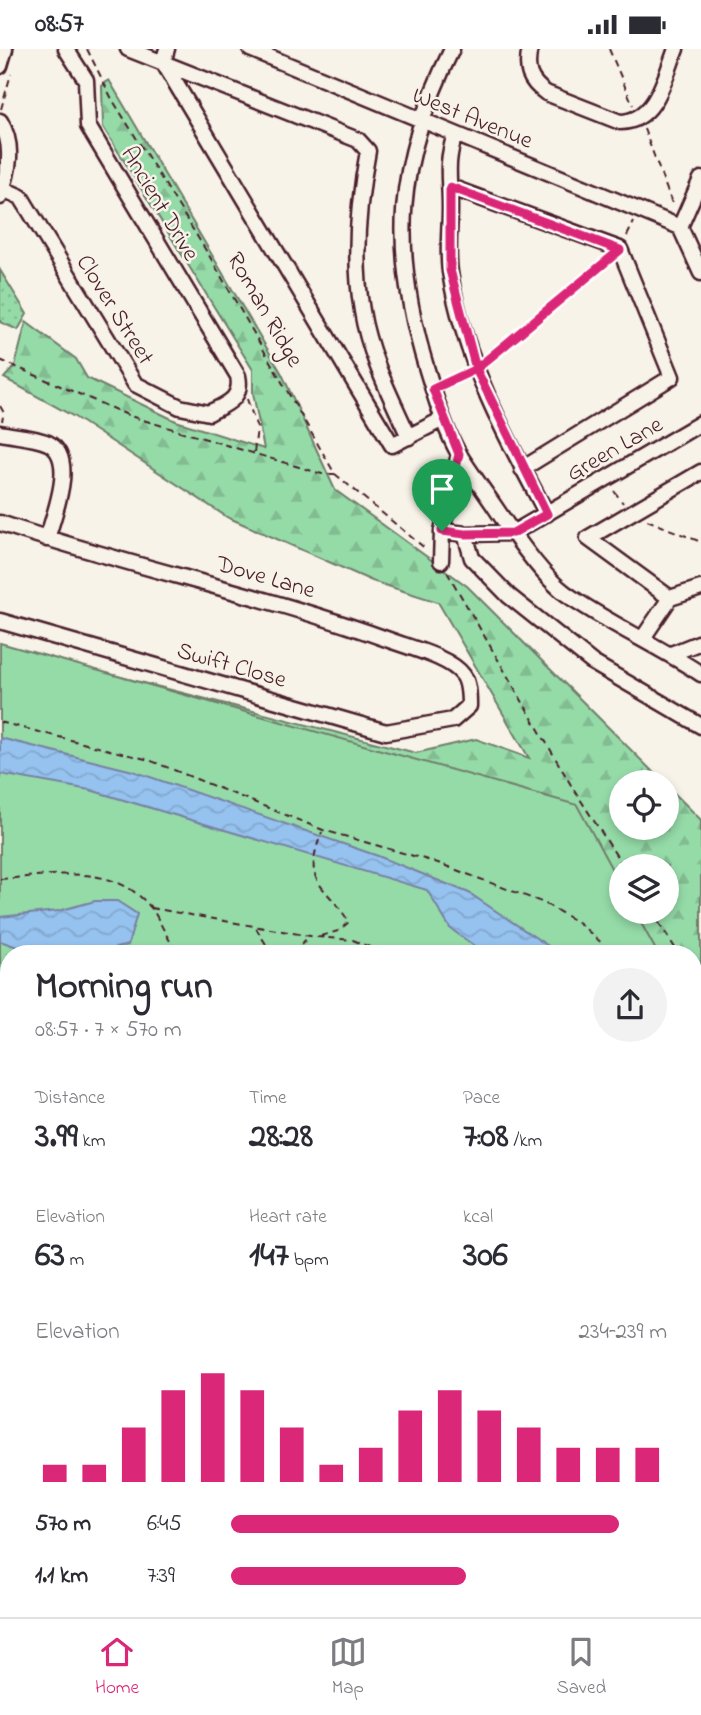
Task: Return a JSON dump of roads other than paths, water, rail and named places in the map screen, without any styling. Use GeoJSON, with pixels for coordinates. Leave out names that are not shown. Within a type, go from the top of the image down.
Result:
{"type":"FeatureCollection","features":[{"type":"Feature","properties":{"kind":"street"},"geometry":{"type":"LineString","coordinates":[[5,49],[6,70]]}},
{"type":"Feature","properties":{"kind":"street","name":"Ancient Drive"},"geometry":{"type":"LineString","coordinates":[[66,49],[86,80],[88,126],[238,376],[240,386],[237,393]]}},
{"type":"Feature","properties":{"kind":"street"},"geometry":{"type":"LineString","coordinates":[[128,49],[165,55],[358,140],[368,152],[360,194],[358,249],[362,312],[384,381],[409,437]]}},
{"type":"Feature","properties":{"kind":"street","name":"West Avenue"},"geometry":{"type":"LineString","coordinates":[[250,49],[680,227]]}},
{"type":"Feature","properties":{"kind":"street"},"geometry":{"type":"LineString","coordinates":[[530,49],[529,73],[536,85],[546,93],[611,120],[630,122],[639,119],[653,103],[676,49]]}},
{"type":"Feature","properties":{"kind":"street"},"geometry":{"type":"LineString","coordinates":[[446,51],[409,163],[402,215],[402,262],[413,324],[443,419],[459,454],[513,533],[563,591],[701,674]]}},
{"type":"Feature","properties":{"kind":"street"},"geometry":{"type":"LineString","coordinates":[[165,55],[392,445],[443,419]]}},
{"type":"Feature","properties":{"kind":"street"},"geometry":{"type":"LineString","coordinates":[[0,121],[8,135],[11,149],[1,193]]}},
{"type":"Feature","properties":{"kind":"street"},"geometry":{"type":"LineString","coordinates":[[455,134],[446,162],[450,187],[450,270],[476,369],[522,468],[547,514]]}},
{"type":"Feature","properties":{"kind":"street"},"geometry":{"type":"LineString","coordinates":[[701,181],[680,227],[701,273]]}},
{"type":"Feature","properties":{"kind":"street"},"geometry":{"type":"LineString","coordinates":[[450,187],[620,250],[672,377],[522,468]]}},
{"type":"Feature","properties":{"kind":"street","name":"Clover Street"},"geometry":{"type":"LineString","coordinates":[[1,193],[21,197],[135,384],[180,407],[209,413],[235,399],[237,393]]}},
{"type":"Feature","properties":{"kind":"street","name":"Green Lane"},"geometry":{"type":"LineString","coordinates":[[513,533],[701,423]]}},
{"type":"Feature","properties":{"kind":"street"},"geometry":{"type":"LineString","coordinates":[[0,433],[48,443],[59,453],[63,466],[62,486],[47,539]]}},
{"type":"Feature","properties":{"kind":"street"},"geometry":{"type":"LineString","coordinates":[[441,561],[442,531],[459,454]]}},
{"type":"Feature","properties":{"kind":"street"},"geometry":{"type":"LineString","coordinates":[[670,598],[588,538],[701,471]]}},
{"type":"Feature","properties":{"kind":"street","name":"Dove Lane"},"geometry":{"type":"LineString","coordinates":[[0,523],[47,539],[316,614],[440,658],[463,674],[469,693],[469,706],[453,720]]}},
{"type":"Feature","properties":{"kind":"street"},"geometry":{"type":"LineString","coordinates":[[442,531],[465,534],[513,533]]}},
{"type":"Feature","properties":{"kind":"street"},"geometry":{"type":"LineString","coordinates":[[465,534],[472,558],[509,596],[593,663],[701,726]]}},
{"type":"Feature","properties":{"kind":"street"},"geometry":{"type":"LineString","coordinates":[[643,638],[670,598],[701,587]]}},
{"type":"Feature","properties":{"kind":"street","name":"Swift Close"},"geometry":{"type":"LineString","coordinates":[[0,621],[386,732],[453,720]]}},
{"type":"Feature","properties":{"kind":"street"},"geometry":{"type":"LineString","coordinates":[[671,655],[701,642]]}},
{"type":"Feature","properties":{"kind":"water"},"geometry":{"type":"Polygon","coordinates":[[[0,738],[133,771],[378,856],[469,893],[547,945],[473,945],[450,928],[427,890],[90,790],[0,774],[0,738]]]}},
{"type":"Feature","properties":{"kind":"water"},"geometry":{"type":"Polygon","coordinates":[[[95,901],[117,901],[137,914],[128,945],[11,945],[0,941],[0,917],[58,911],[95,901]]]}}]}
